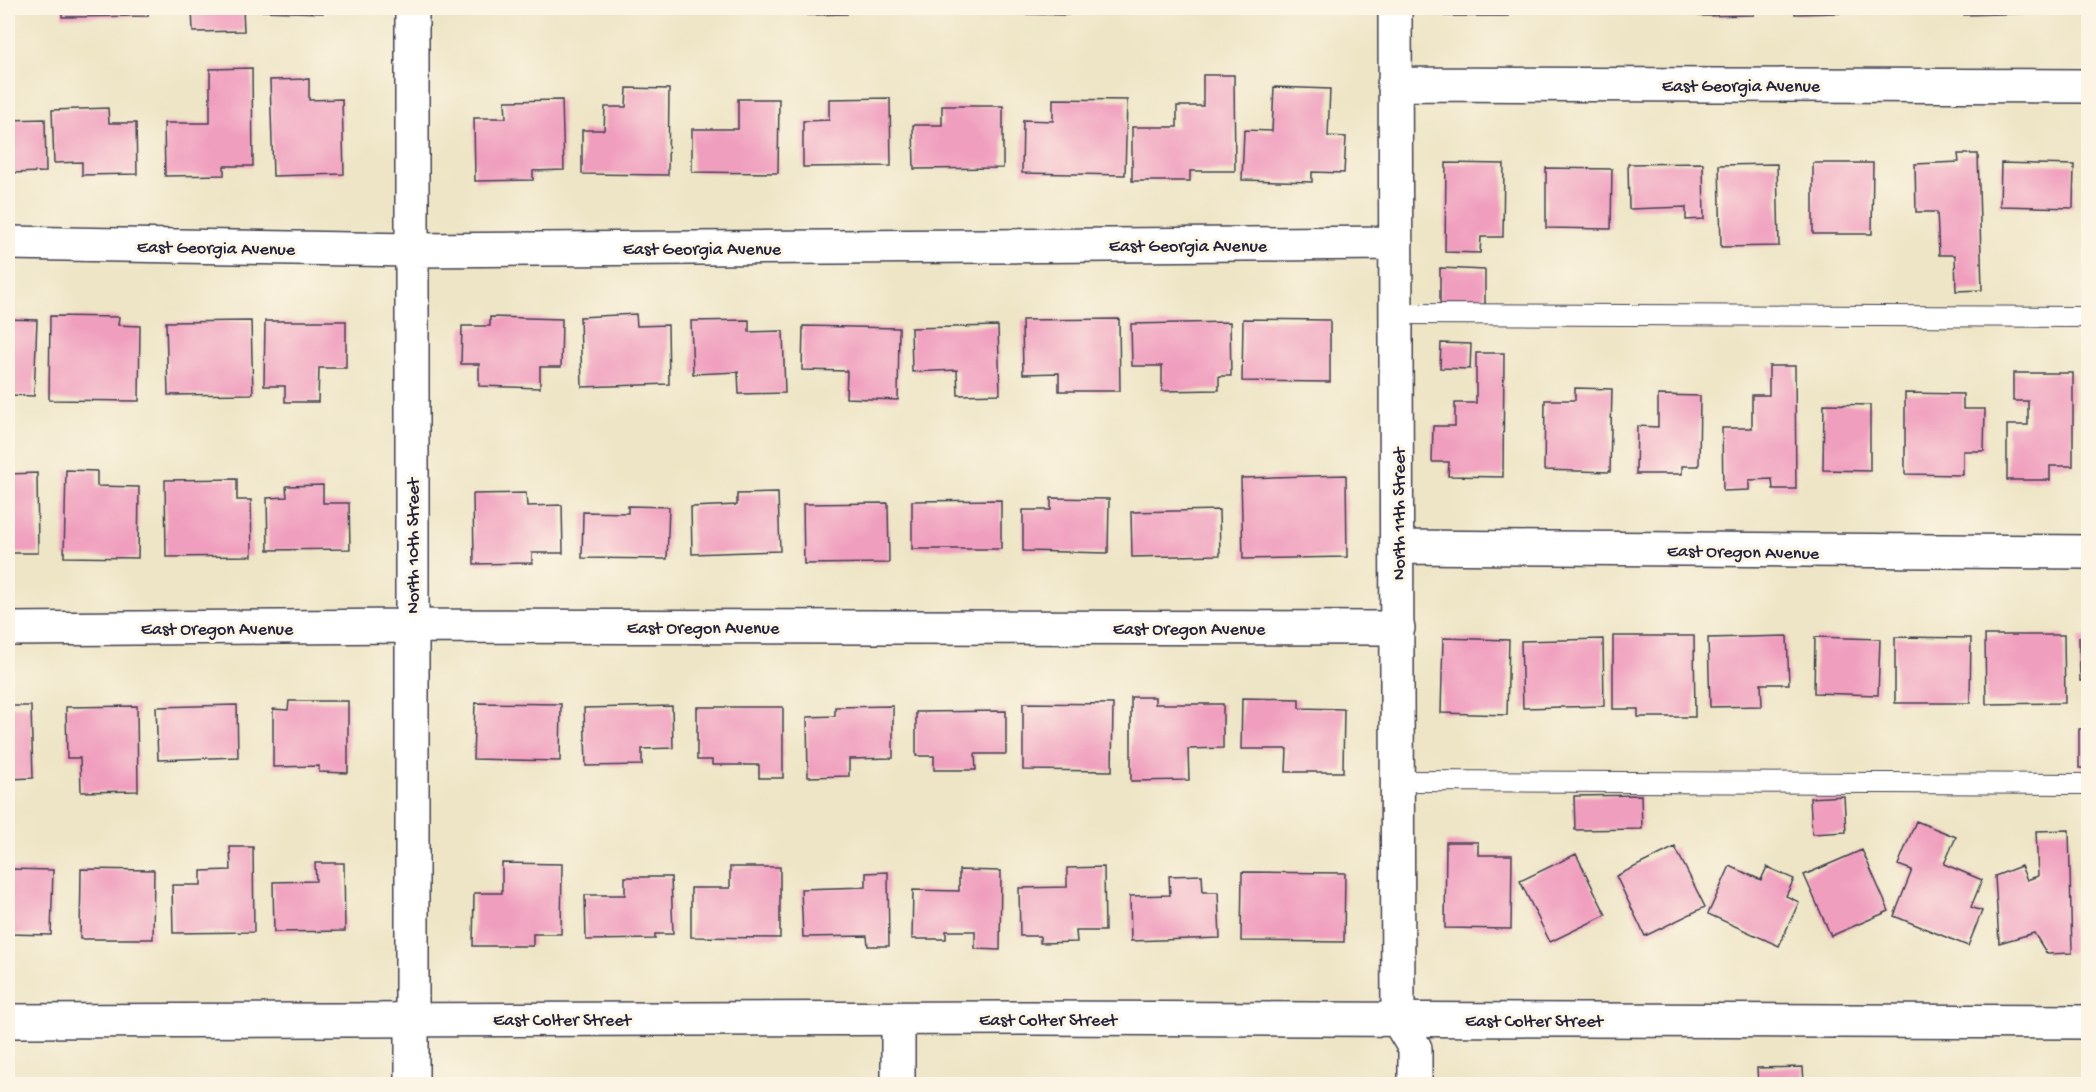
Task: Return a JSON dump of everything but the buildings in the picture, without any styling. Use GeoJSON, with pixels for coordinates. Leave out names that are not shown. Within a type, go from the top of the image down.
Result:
{"type":"FeatureCollection","features":[{"type":"Feature","properties":{"kind":"street","name":"North 10th Street"},"geometry":{"type":"LineString","coordinates":[[412,8],[412,1084]]}},
{"type":"Feature","properties":{"kind":"street","name":"North 11th Street"},"geometry":{"type":"LineString","coordinates":[[1395,8],[1398,1020]]}},
{"type":"Feature","properties":{"kind":"street","name":"East Georgia Avenue"},"geometry":{"type":"LineString","coordinates":[[1395,84],[2088,86]]}},
{"type":"Feature","properties":{"kind":"street","name":"East Georgia Avenue"},"geometry":{"type":"LineString","coordinates":[[8,243],[412,250],[1396,243]]}},
{"type":"Feature","properties":{"kind":"street","name":"East Oregon Avenue"},"geometry":{"type":"LineString","coordinates":[[1398,547],[2088,552]]}},
{"type":"Feature","properties":{"kind":"street","name":"East Oregon Avenue"},"geometry":{"type":"LineString","coordinates":[[8,629],[412,626],[1398,628]]}},
{"type":"Feature","properties":{"kind":"street","name":"East Colter Street"},"geometry":{"type":"LineString","coordinates":[[8,1020],[413,1018],[2088,1022]]}},
{"type":"Feature","properties":{"kind":"street"},"geometry":{"type":"LineString","coordinates":[[898,1019],[898,1084]]}},
{"type":"Feature","properties":{"kind":"street"},"geometry":{"type":"LineString","coordinates":[[1398,1020],[1415,1048],[1415,1084]]}},
{"type":"Feature","properties":{"kind":"lane"},"geometry":{"type":"LineString","coordinates":[[1397,314],[2088,317]]}},
{"type":"Feature","properties":{"kind":"lane"},"geometry":{"type":"LineString","coordinates":[[1399,782],[2088,784]]}}]}
